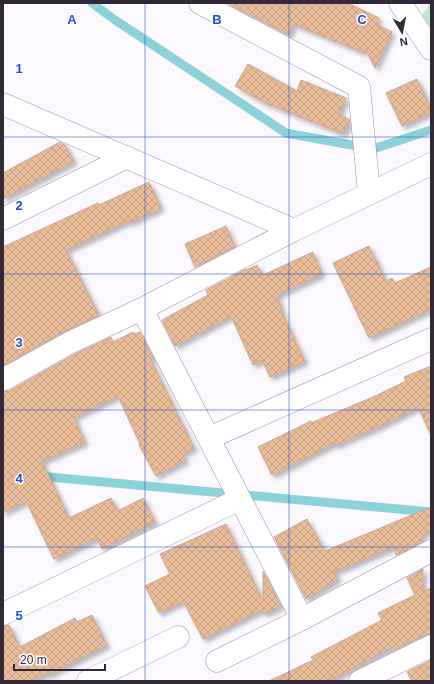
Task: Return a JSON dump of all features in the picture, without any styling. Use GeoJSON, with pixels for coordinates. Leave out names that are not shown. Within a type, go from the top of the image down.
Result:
{"type":"FeatureCollection","features":[{"type":"Feature","properties":{"kind":"street"},"geometry":{"type":"LineString","coordinates":[[200,3],[359,87],[369,193]]}},
{"type":"Feature","properties":{"kind":"street"},"geometry":{"type":"LineString","coordinates":[[400,3],[431,49]]}},
{"type":"Feature","properties":{"kind":"street"},"geometry":{"type":"LineString","coordinates":[[3,104],[294,230]]}},
{"type":"Feature","properties":{"kind":"street"},"geometry":{"type":"LineString","coordinates":[[3,219],[127,157]]}},
{"type":"Feature","properties":{"kind":"street"},"geometry":{"type":"LineString","coordinates":[[3,380],[69,343],[142,309],[294,230],[431,164]]}},
{"type":"Feature","properties":{"kind":"street"},"geometry":{"type":"LineString","coordinates":[[142,309],[302,619]]}},
{"type":"Feature","properties":{"kind":"street"},"geometry":{"type":"LineString","coordinates":[[209,438],[431,339]]}},
{"type":"Feature","properties":{"kind":"street"},"geometry":{"type":"LineString","coordinates":[[3,614],[240,499]]}},
{"type":"Feature","properties":{"kind":"street"},"geometry":{"type":"LineString","coordinates":[[218,661],[302,619],[431,550]]}},
{"type":"Feature","properties":{"kind":"street"},"geometry":{"type":"LineString","coordinates":[[88,681],[178,637]]}},
{"type":"Feature","properties":{"kind":"street"},"geometry":{"type":"LineString","coordinates":[[360,681],[431,646]]}},
{"type":"Feature","properties":{"kind":"green space"},"geometry":{"type":"Polygon","coordinates":[[[430,4],[431,6],[431,27],[422,15],[430,4]]]}},
{"type":"Feature","properties":{"kind":"building"},"geometry":{"type":"Polygon","coordinates":[[[227,3],[348,3],[379,18],[376,24],[392,32],[375,68],[366,50],[364,53],[293,24],[289,35],[227,3]]]}},
{"type":"Feature","properties":{"kind":"building"},"geometry":{"type":"Polygon","coordinates":[[[248,64],[297,91],[301,80],[346,98],[339,114],[350,120],[343,134],[263,102],[235,86],[248,64]]]}},
{"type":"Feature","properties":{"kind":"building"},"geometry":{"type":"Polygon","coordinates":[[[417,79],[431,108],[431,112],[402,126],[386,93],[417,79]]]}},
{"type":"Feature","properties":{"kind":"building"},"geometry":{"type":"Polygon","coordinates":[[[60,142],[65,145],[74,161],[3,199],[3,173],[60,142]]]}},
{"type":"Feature","properties":{"kind":"building"},"geometry":{"type":"Polygon","coordinates":[[[149,182],[161,208],[129,223],[128,221],[66,250],[99,315],[63,332],[3,366],[3,247],[98,203],[99,205],[149,182]]]}},
{"type":"Feature","properties":{"kind":"building"},"geometry":{"type":"Polygon","coordinates":[[[226,226],[235,246],[195,267],[185,244],[226,226]]]}},
{"type":"Feature","properties":{"kind":"building"},"geometry":{"type":"Polygon","coordinates":[[[369,246],[386,281],[392,278],[395,283],[431,267],[431,309],[369,338],[333,263],[369,246]]]}},
{"type":"Feature","properties":{"kind":"building"},"geometry":{"type":"Polygon","coordinates":[[[313,252],[322,274],[277,295],[284,317],[305,361],[270,377],[262,360],[253,365],[231,316],[175,346],[162,320],[208,295],[206,290],[246,269],[257,265],[263,275],[313,252]]]}},
{"type":"Feature","properties":{"kind":"building"},"geometry":{"type":"Polygon","coordinates":[[[133,332],[134,334],[140,332],[153,358],[151,360],[194,448],[182,454],[186,460],[156,476],[139,445],[140,444],[118,396],[74,417],[85,442],[42,461],[69,518],[111,498],[118,511],[143,498],[155,522],[102,549],[97,538],[54,559],[26,501],[3,513],[3,392],[9,391],[75,354],[111,337],[113,342],[133,332]]]}},
{"type":"Feature","properties":{"kind":"building"},"geometry":{"type":"Polygon","coordinates":[[[431,366],[431,435],[418,407],[380,426],[336,445],[335,443],[272,475],[258,447],[311,421],[311,423],[373,397],[406,381],[404,377],[431,366]]]}},
{"type":"Feature","properties":{"kind":"building"},"geometry":{"type":"Polygon","coordinates":[[[431,507],[431,531],[422,535],[422,542],[396,555],[393,547],[334,572],[338,579],[306,599],[274,537],[307,519],[325,551],[431,507]]]}},
{"type":"Feature","properties":{"kind":"building"},"geometry":{"type":"Polygon","coordinates":[[[226,524],[263,601],[263,571],[281,606],[263,614],[263,609],[203,639],[183,601],[159,613],[145,586],[170,574],[160,554],[226,524]]]}},
{"type":"Feature","properties":{"kind":"building"},"geometry":{"type":"Polygon","coordinates":[[[423,569],[423,591],[431,588],[431,634],[425,635],[396,649],[394,646],[329,681],[269,681],[313,660],[311,657],[382,620],[378,613],[415,595],[407,578],[423,569]]]}},
{"type":"Feature","properties":{"kind":"building"},"geometry":{"type":"Polygon","coordinates":[[[92,615],[107,645],[48,675],[47,673],[31,681],[3,681],[3,626],[9,625],[20,647],[75,618],[77,622],[92,615]]]}},
{"type":"Feature","properties":{"kind":"building"},"geometry":{"type":"Polygon","coordinates":[[[431,660],[431,681],[412,681],[407,672],[431,660]]]}},
{"type":"Feature","properties":{"kind":"waterway"},"geometry":{"type":"LineString","coordinates":[[92,3],[115,20],[286,133],[373,149],[431,130]]}},
{"type":"Feature","properties":{"kind":"waterway"},"geometry":{"type":"LineString","coordinates":[[38,476],[431,512]]}}]}
